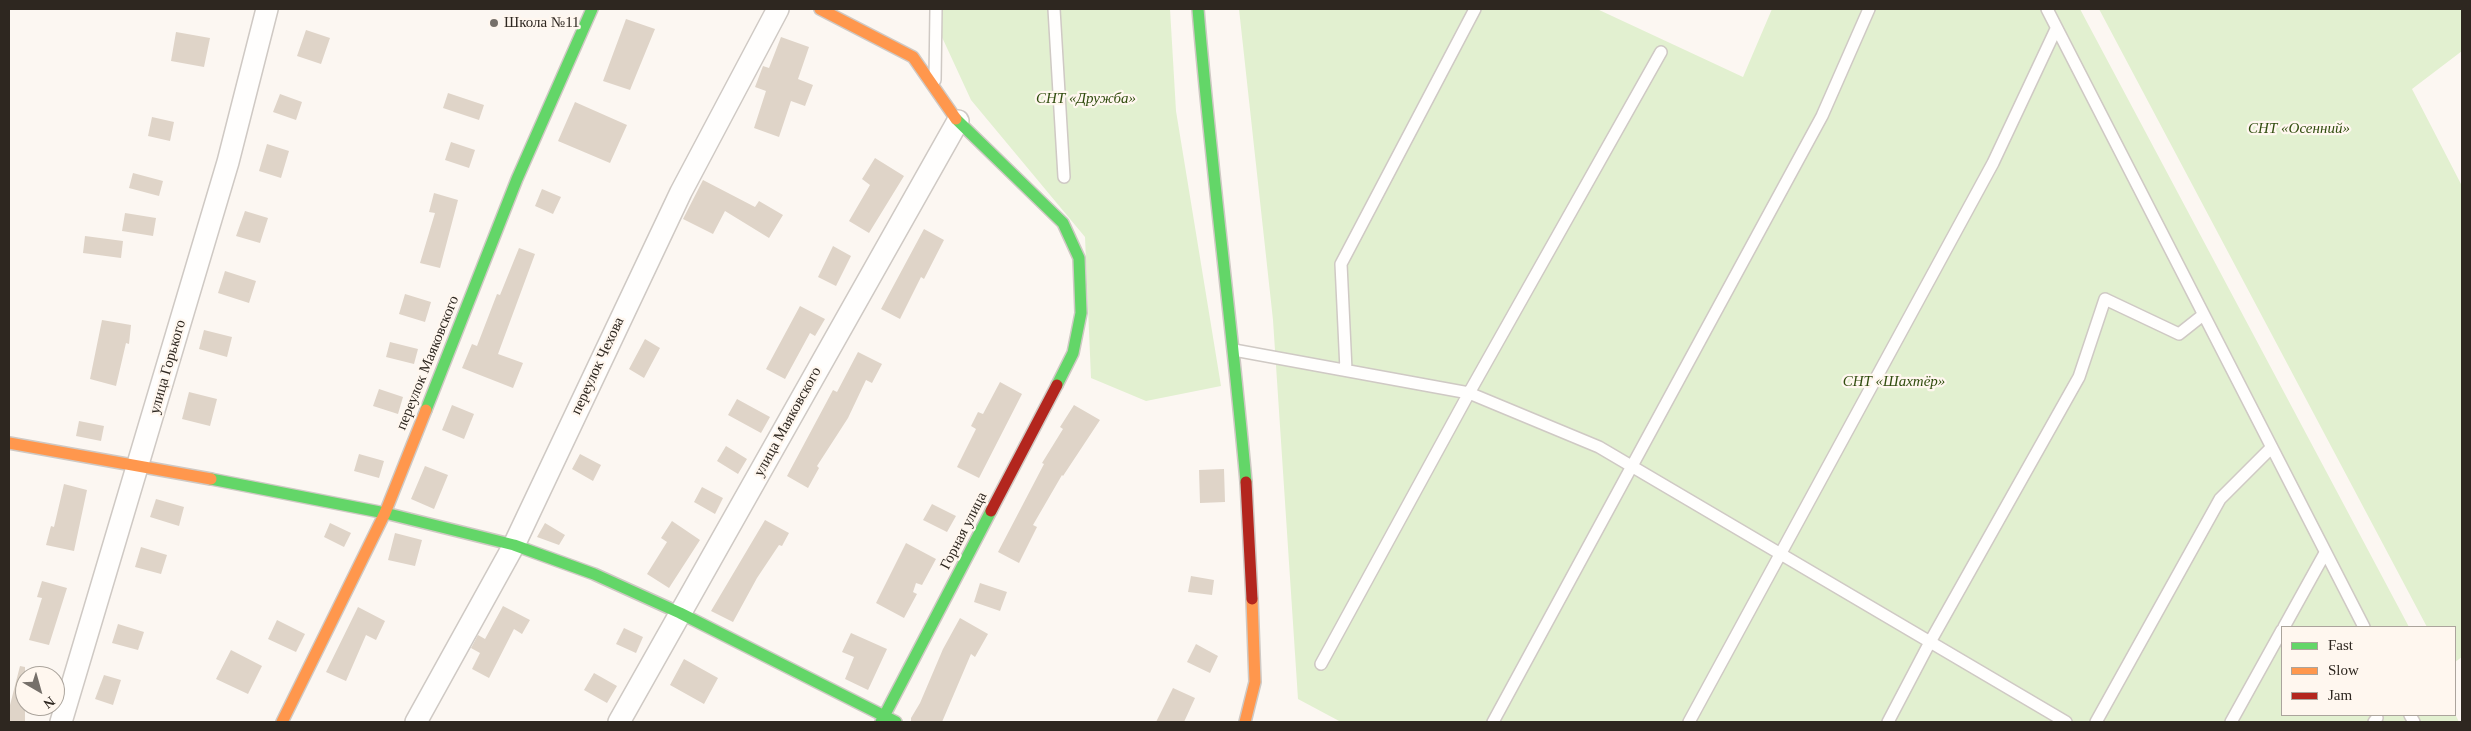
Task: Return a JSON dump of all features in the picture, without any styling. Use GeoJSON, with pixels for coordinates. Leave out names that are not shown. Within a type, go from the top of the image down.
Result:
{"type":"FeatureCollection","features":[{"type":"Feature","properties":{"kind":"street","name":"улица Горького"},"geometry":{"type":"LineString","coordinates":[[61,722],[140,465],[228,162],[267,9]]}},
{"type":"Feature","properties":{"kind":"street","name":"переулок Маяковского"},"geometry":{"type":"LineString","coordinates":[[282,722],[385,513],[517,179],[592,9]]}},
{"type":"Feature","properties":{"kind":"street","name":"переулок Чехова"},"geometry":{"type":"LineString","coordinates":[[416,722],[514,545],[681,192],[778,9]]}},
{"type":"Feature","properties":{"kind":"street","name":"Горная улица"},"geometry":{"type":"LineString","coordinates":[[820,9],[914,57],[958,121],[1064,223],[1079,258],[1081,313],[1073,353],[883,719]]}},
{"type":"Feature","properties":{"kind":"street"},"geometry":{"type":"LineString","coordinates":[[1198,9],[1210,154],[1234,350],[1247,488],[1256,682],[1245,722]]}},
{"type":"Feature","properties":{"kind":"street","name":"улица Маяковского"},"geometry":{"type":"LineString","coordinates":[[619,722],[958,121]]}},
{"type":"Feature","properties":{"kind":"street"},"geometry":{"type":"LineString","coordinates":[[9,443],[140,465],[385,513],[514,545],[594,574],[680,613],[883,719],[896,722]]}},
{"type":"Feature","properties":{"kind":"lane"},"geometry":{"type":"LineString","coordinates":[[935,87],[936,9]]}},
{"type":"Feature","properties":{"kind":"lane"},"geometry":{"type":"LineString","coordinates":[[1054,9],[1064,177]]}},
{"type":"Feature","properties":{"kind":"lane"},"geometry":{"type":"LineString","coordinates":[[1346,370],[1341,264],[1475,9]]}},
{"type":"Feature","properties":{"kind":"lane"},"geometry":{"type":"LineString","coordinates":[[1493,722],[1822,116],[1869,9]]}},
{"type":"Feature","properties":{"kind":"lane"},"geometry":{"type":"LineString","coordinates":[[2047,9],[2363,626]]}},
{"type":"Feature","properties":{"kind":"lane"},"geometry":{"type":"LineString","coordinates":[[1689,722],[1993,163],[2056,29]]}},
{"type":"Feature","properties":{"kind":"lane"},"geometry":{"type":"LineString","coordinates":[[1321,664],[1469,393],[1661,52]]}},
{"type":"Feature","properties":{"kind":"lane"},"geometry":{"type":"LineString","coordinates":[[1888,722],[1930,642],[2079,377],[2105,299],[2179,334],[2203,315]]}},
{"type":"Feature","properties":{"kind":"lane"},"geometry":{"type":"LineString","coordinates":[[1234,350],[1469,393],[1599,447],[2066,722]]}},
{"type":"Feature","properties":{"kind":"lane"},"geometry":{"type":"LineString","coordinates":[[2096,722],[2220,499],[2271,448]]}},
{"type":"Feature","properties":{"kind":"lane"},"geometry":{"type":"LineString","coordinates":[[2285,626],[2325,553]]}},
{"type":"Feature","properties":{"kind":"lane"},"geometry":{"type":"LineString","coordinates":[[2232,722],[2281,633]]}},
{"type":"Feature","properties":{"kind":"green space","name":"СНТ «Дружба»"},"geometry":{"type":"Polygon","coordinates":[[[929,9],[1170,9],[1176,111],[1221,386],[1146,401],[1091,378],[1085,237],[971,100],[929,9]]]}},
{"type":"Feature","properties":{"kind":"green space","name":"СНТ «Шахтёр»"},"geometry":{"type":"Polygon","coordinates":[[[1239,9],[1597,9],[1743,77],[1772,9],[2080,9],[2408,626],[2281,626],[2281,716],[2456,716],[2459,722],[1341,722],[1298,699],[1273,320],[1239,9]]]}},
{"type":"Feature","properties":{"kind":"green space","name":"СНТ «Осенний»"},"geometry":{"type":"Polygon","coordinates":[[[2099,9],[2462,9],[2462,51],[2412,89],[2462,186],[2462,657],[2456,661],[2456,626],[2426,626],[2099,9]]]}},
{"type":"Feature","properties":{"kind":"building"},"geometry":{"type":"Polygon","coordinates":[[[626,19],[655,29],[630,90],[603,81],[626,19]]]}},
{"type":"Feature","properties":{"kind":"building"},"geometry":{"type":"Polygon","coordinates":[[[306,30],[330,38],[321,64],[297,56],[306,30]]]}},
{"type":"Feature","properties":{"kind":"building"},"geometry":{"type":"Polygon","coordinates":[[[176,32],[210,38],[204,67],[171,61],[176,32]]]}},
{"type":"Feature","properties":{"kind":"building"},"geometry":{"type":"Polygon","coordinates":[[[781,37],[809,47],[798,79],[813,85],[805,106],[791,101],[779,137],[754,128],[766,91],[755,87],[763,66],[769,68],[781,37]]]}},
{"type":"Feature","properties":{"kind":"building"},"geometry":{"type":"Polygon","coordinates":[[[448,93],[484,105],[479,120],[443,108],[448,93]]]}},
{"type":"Feature","properties":{"kind":"building"},"geometry":{"type":"Polygon","coordinates":[[[280,94],[302,102],[296,120],[273,112],[280,94]]]}},
{"type":"Feature","properties":{"kind":"building"},"geometry":{"type":"Polygon","coordinates":[[[575,102],[627,125],[610,163],[558,141],[575,102]]]}},
{"type":"Feature","properties":{"kind":"building"},"geometry":{"type":"Polygon","coordinates":[[[152,117],[174,122],[170,141],[148,136],[152,117]]]}},
{"type":"Feature","properties":{"kind":"building"},"geometry":{"type":"Polygon","coordinates":[[[451,142],[475,150],[469,168],[445,160],[451,142]]]}},
{"type":"Feature","properties":{"kind":"building"},"geometry":{"type":"Polygon","coordinates":[[[267,144],[289,151],[281,178],[259,171],[267,144]]]}},
{"type":"Feature","properties":{"kind":"building"},"geometry":{"type":"Polygon","coordinates":[[[875,158],[904,176],[869,233],[849,221],[870,185],[862,179],[875,158]]]}},
{"type":"Feature","properties":{"kind":"building"},"geometry":{"type":"Polygon","coordinates":[[[133,173],[163,181],[159,196],[129,188],[133,173]]]}},
{"type":"Feature","properties":{"kind":"building"},"geometry":{"type":"Polygon","coordinates":[[[703,180],[755,207],[759,201],[783,215],[769,238],[725,211],[713,234],[683,219],[703,180]]]}},
{"type":"Feature","properties":{"kind":"building"},"geometry":{"type":"Polygon","coordinates":[[[542,189],[561,197],[553,214],[535,206],[542,189]]]}},
{"type":"Feature","properties":{"kind":"building"},"geometry":{"type":"Polygon","coordinates":[[[434,193],[458,200],[440,268],[420,263],[435,213],[429,212],[434,193]]]}},
{"type":"Feature","properties":{"kind":"building"},"geometry":{"type":"Polygon","coordinates":[[[245,211],[268,218],[260,243],[236,236],[245,211]]]}},
{"type":"Feature","properties":{"kind":"building"},"geometry":{"type":"Polygon","coordinates":[[[125,213],[156,218],[153,236],[122,231],[125,213]]]}},
{"type":"Feature","properties":{"kind":"building"},"geometry":{"type":"Polygon","coordinates":[[[924,229],[944,240],[924,279],[921,277],[900,319],[881,309],[924,229]]]}},
{"type":"Feature","properties":{"kind":"building"},"geometry":{"type":"Polygon","coordinates":[[[85,236],[123,241],[121,258],[83,253],[85,236]]]}},
{"type":"Feature","properties":{"kind":"building"},"geometry":{"type":"Polygon","coordinates":[[[833,246],[851,256],[836,286],[818,277],[833,246]]]}},
{"type":"Feature","properties":{"kind":"building"},"geometry":{"type":"Polygon","coordinates":[[[519,248],[535,254],[498,354],[523,363],[513,388],[462,368],[472,344],[477,346],[497,294],[500,295],[519,248]]]}},
{"type":"Feature","properties":{"kind":"building"},"geometry":{"type":"Polygon","coordinates":[[[225,271],[256,281],[249,303],[218,293],[225,271]]]}},
{"type":"Feature","properties":{"kind":"building"},"geometry":{"type":"Polygon","coordinates":[[[405,294],[431,302],[425,322],[399,314],[405,294]]]}},
{"type":"Feature","properties":{"kind":"building"},"geometry":{"type":"Polygon","coordinates":[[[800,306],[825,319],[815,336],[810,333],[785,379],[766,369],[800,306]]]}},
{"type":"Feature","properties":{"kind":"building"},"geometry":{"type":"Polygon","coordinates":[[[102,320],[131,325],[129,344],[126,343],[116,386],[90,379],[102,320]]]}},
{"type":"Feature","properties":{"kind":"building"},"geometry":{"type":"Polygon","coordinates":[[[204,330],[232,337],[227,357],[199,349],[204,330]]]}},
{"type":"Feature","properties":{"kind":"building"},"geometry":{"type":"Polygon","coordinates":[[[645,339],[660,348],[644,378],[629,369],[645,339]]]}},
{"type":"Feature","properties":{"kind":"building"},"geometry":{"type":"Polygon","coordinates":[[[390,342],[418,349],[414,364],[386,357],[390,342]]]}},
{"type":"Feature","properties":{"kind":"building"},"geometry":{"type":"Polygon","coordinates":[[[858,352],[882,364],[872,383],[866,380],[848,418],[817,466],[819,468],[808,488],[787,476],[833,390],[837,392],[858,352]]]}},
{"type":"Feature","properties":{"kind":"building"},"geometry":{"type":"Polygon","coordinates":[[[1000,382],[1022,394],[979,478],[957,467],[976,429],[971,426],[978,412],[983,414],[1000,382]]]}},
{"type":"Feature","properties":{"kind":"building"},"geometry":{"type":"Polygon","coordinates":[[[379,389],[403,397],[398,414],[373,406],[379,389]]]}},
{"type":"Feature","properties":{"kind":"building"},"geometry":{"type":"Polygon","coordinates":[[[189,392],[217,399],[210,426],[182,419],[189,392]]]}},
{"type":"Feature","properties":{"kind":"building"},"geometry":{"type":"Polygon","coordinates":[[[737,399],[770,417],[761,433],[728,415],[737,399]]]}},
{"type":"Feature","properties":{"kind":"building"},"geometry":{"type":"Polygon","coordinates":[[[452,405],[474,414],[464,439],[442,430],[452,405]]]}},
{"type":"Feature","properties":{"kind":"building"},"geometry":{"type":"Polygon","coordinates":[[[1074,405],[1100,420],[1062,475],[1033,525],[1037,527],[1019,563],[998,552],[1044,464],[1042,463],[1063,429],[1060,427],[1074,405]]]}},
{"type":"Feature","properties":{"kind":"building"},"geometry":{"type":"Polygon","coordinates":[[[79,421],[104,426],[101,441],[76,436],[79,421]]]}},
{"type":"Feature","properties":{"kind":"building"},"geometry":{"type":"Polygon","coordinates":[[[726,446],[747,459],[738,474],[717,461],[726,446]]]}},
{"type":"Feature","properties":{"kind":"building"},"geometry":{"type":"Polygon","coordinates":[[[359,454],[384,461],[379,478],[354,471],[359,454]]]}},
{"type":"Feature","properties":{"kind":"building"},"geometry":{"type":"Polygon","coordinates":[[[580,454],[601,465],[593,481],[572,469],[580,454]]]}},
{"type":"Feature","properties":{"kind":"building"},"geometry":{"type":"Polygon","coordinates":[[[425,466],[448,475],[434,509],[411,499],[425,466]]]}},
{"type":"Feature","properties":{"kind":"building"},"geometry":{"type":"Polygon","coordinates":[[[1224,469],[1225,502],[1200,503],[1199,470],[1224,469]]]}},
{"type":"Feature","properties":{"kind":"building"},"geometry":{"type":"Polygon","coordinates":[[[64,484],[87,490],[74,551],[46,545],[51,526],[54,527],[64,484]]]}},
{"type":"Feature","properties":{"kind":"building"},"geometry":{"type":"Polygon","coordinates":[[[702,487],[723,498],[715,514],[694,502],[702,487]]]}},
{"type":"Feature","properties":{"kind":"building"},"geometry":{"type":"Polygon","coordinates":[[[156,499],[184,507],[179,526],[150,517],[156,499]]]}},
{"type":"Feature","properties":{"kind":"building"},"geometry":{"type":"Polygon","coordinates":[[[932,504],[956,516],[947,532],[923,520],[932,504]]]}},
{"type":"Feature","properties":{"kind":"building"},"geometry":{"type":"Polygon","coordinates":[[[765,520],[789,533],[782,546],[779,545],[757,578],[733,622],[711,611],[765,520]]]}},
{"type":"Feature","properties":{"kind":"building"},"geometry":{"type":"Polygon","coordinates":[[[672,521],[700,540],[669,588],[647,574],[667,542],[661,538],[672,521]]]}},
{"type":"Feature","properties":{"kind":"building"},"geometry":{"type":"Polygon","coordinates":[[[330,523],[351,533],[344,547],[324,537],[330,523]]]}},
{"type":"Feature","properties":{"kind":"building"},"geometry":{"type":"Polygon","coordinates":[[[545,523],[565,535],[559,545],[537,537],[545,523]]]}},
{"type":"Feature","properties":{"kind":"building"},"geometry":{"type":"Polygon","coordinates":[[[395,533],[422,540],[415,566],[388,560],[395,533]]]}},
{"type":"Feature","properties":{"kind":"building"},"geometry":{"type":"Polygon","coordinates":[[[906,543],[936,559],[922,585],[916,583],[913,592],[917,594],[904,618],[876,603],[906,543]]]}},
{"type":"Feature","properties":{"kind":"building"},"geometry":{"type":"Polygon","coordinates":[[[141,547],[167,555],[161,574],[135,567],[141,547]]]}},
{"type":"Feature","properties":{"kind":"building"},"geometry":{"type":"Polygon","coordinates":[[[1191,576],[1214,580],[1212,595],[1188,592],[1191,576]]]}},
{"type":"Feature","properties":{"kind":"building"},"geometry":{"type":"Polygon","coordinates":[[[42,581],[67,588],[49,645],[29,640],[42,598],[37,597],[42,581]]]}},
{"type":"Feature","properties":{"kind":"building"},"geometry":{"type":"Polygon","coordinates":[[[980,583],[1007,592],[1000,611],[974,602],[980,583]]]}},
{"type":"Feature","properties":{"kind":"building"},"geometry":{"type":"Polygon","coordinates":[[[503,606],[530,620],[522,634],[514,629],[489,678],[472,669],[480,653],[471,648],[478,635],[485,639],[503,606]]]}},
{"type":"Feature","properties":{"kind":"building"},"geometry":{"type":"Polygon","coordinates":[[[358,607],[385,621],[376,640],[366,635],[346,681],[326,672],[358,607]]]}},
{"type":"Feature","properties":{"kind":"building"},"geometry":{"type":"Polygon","coordinates":[[[960,618],[988,634],[975,657],[971,654],[942,722],[911,722],[911,718],[920,703],[943,649],[960,618]]]}},
{"type":"Feature","properties":{"kind":"building"},"geometry":{"type":"Polygon","coordinates":[[[277,620],[305,634],[296,652],[268,639],[277,620]]]}},
{"type":"Feature","properties":{"kind":"building"},"geometry":{"type":"Polygon","coordinates":[[[118,624],[144,632],[138,650],[112,643],[118,624]]]}},
{"type":"Feature","properties":{"kind":"building"},"geometry":{"type":"Polygon","coordinates":[[[624,628],[643,637],[636,653],[616,644],[624,628]]]}},
{"type":"Feature","properties":{"kind":"building"},"geometry":{"type":"Polygon","coordinates":[[[851,633],[887,649],[868,690],[845,679],[854,657],[842,652],[851,633]]]}},
{"type":"Feature","properties":{"kind":"building"},"geometry":{"type":"Polygon","coordinates":[[[1196,644],[1218,656],[1210,673],[1187,662],[1196,644]]]}},
{"type":"Feature","properties":{"kind":"building"},"geometry":{"type":"Polygon","coordinates":[[[231,650],[262,666],[248,694],[216,679],[231,650]]]}},
{"type":"Feature","properties":{"kind":"building"},"geometry":{"type":"Polygon","coordinates":[[[684,659],[718,678],[704,704],[670,685],[684,659]]]}},
{"type":"Feature","properties":{"kind":"building"},"geometry":{"type":"Polygon","coordinates":[[[594,673],[617,686],[607,703],[584,690],[594,673]]]}},
{"type":"Feature","properties":{"kind":"building"},"geometry":{"type":"Polygon","coordinates":[[[104,675],[121,680],[113,705],[95,699],[104,675]]]}},
{"type":"Feature","properties":{"kind":"building"},"geometry":{"type":"Polygon","coordinates":[[[15,686],[15,716],[25,716],[25,722],[9,722],[9,709],[15,686]]]}},
{"type":"Feature","properties":{"kind":"building"},"geometry":{"type":"Polygon","coordinates":[[[1173,688],[1195,698],[1184,722],[1156,722],[1173,688]]]}},
{"type":"Feature","properties":{"kind":"traffic: fast"},"geometry":{"type":"LineString","coordinates":[[426,410],[517,179],[592,9]]}},
{"type":"Feature","properties":{"kind":"traffic: fast"},"geometry":{"type":"LineString","coordinates":[[1198,9],[1246,482]]}},
{"type":"Feature","properties":{"kind":"traffic: fast"},"geometry":{"type":"LineString","coordinates":[[956,119],[1063,223],[1079,258],[1081,313],[1073,353],[1057,385]]}},
{"type":"Feature","properties":{"kind":"traffic: fast"},"geometry":{"type":"LineString","coordinates":[[211,479],[385,513],[514,545],[594,574],[680,613],[896,722]]}},
{"type":"Feature","properties":{"kind":"traffic: fast"},"geometry":{"type":"LineString","coordinates":[[881,722],[991,511]]}},
{"type":"Feature","properties":{"kind":"traffic: slow"},"geometry":{"type":"LineString","coordinates":[[820,9],[913,57],[956,119]]}},
{"type":"Feature","properties":{"kind":"traffic: slow"},"geometry":{"type":"LineString","coordinates":[[282,722],[385,513],[426,410]]}},
{"type":"Feature","properties":{"kind":"traffic: slow"},"geometry":{"type":"LineString","coordinates":[[9,443],[211,479]]}},
{"type":"Feature","properties":{"kind":"traffic: slow"},"geometry":{"type":"LineString","coordinates":[[1245,722],[1255,682],[1252,599]]}},
{"type":"Feature","properties":{"kind":"traffic: jam"},"geometry":{"type":"LineString","coordinates":[[991,511],[1057,385]]}},
{"type":"Feature","properties":{"kind":"traffic: jam"},"geometry":{"type":"LineString","coordinates":[[1246,482],[1252,599]]}},
{"type":"Feature","properties":{"kind":"place","name":"Школа №11"},"geometry":{"type":"Point","coordinates":[494,23]}}]}
